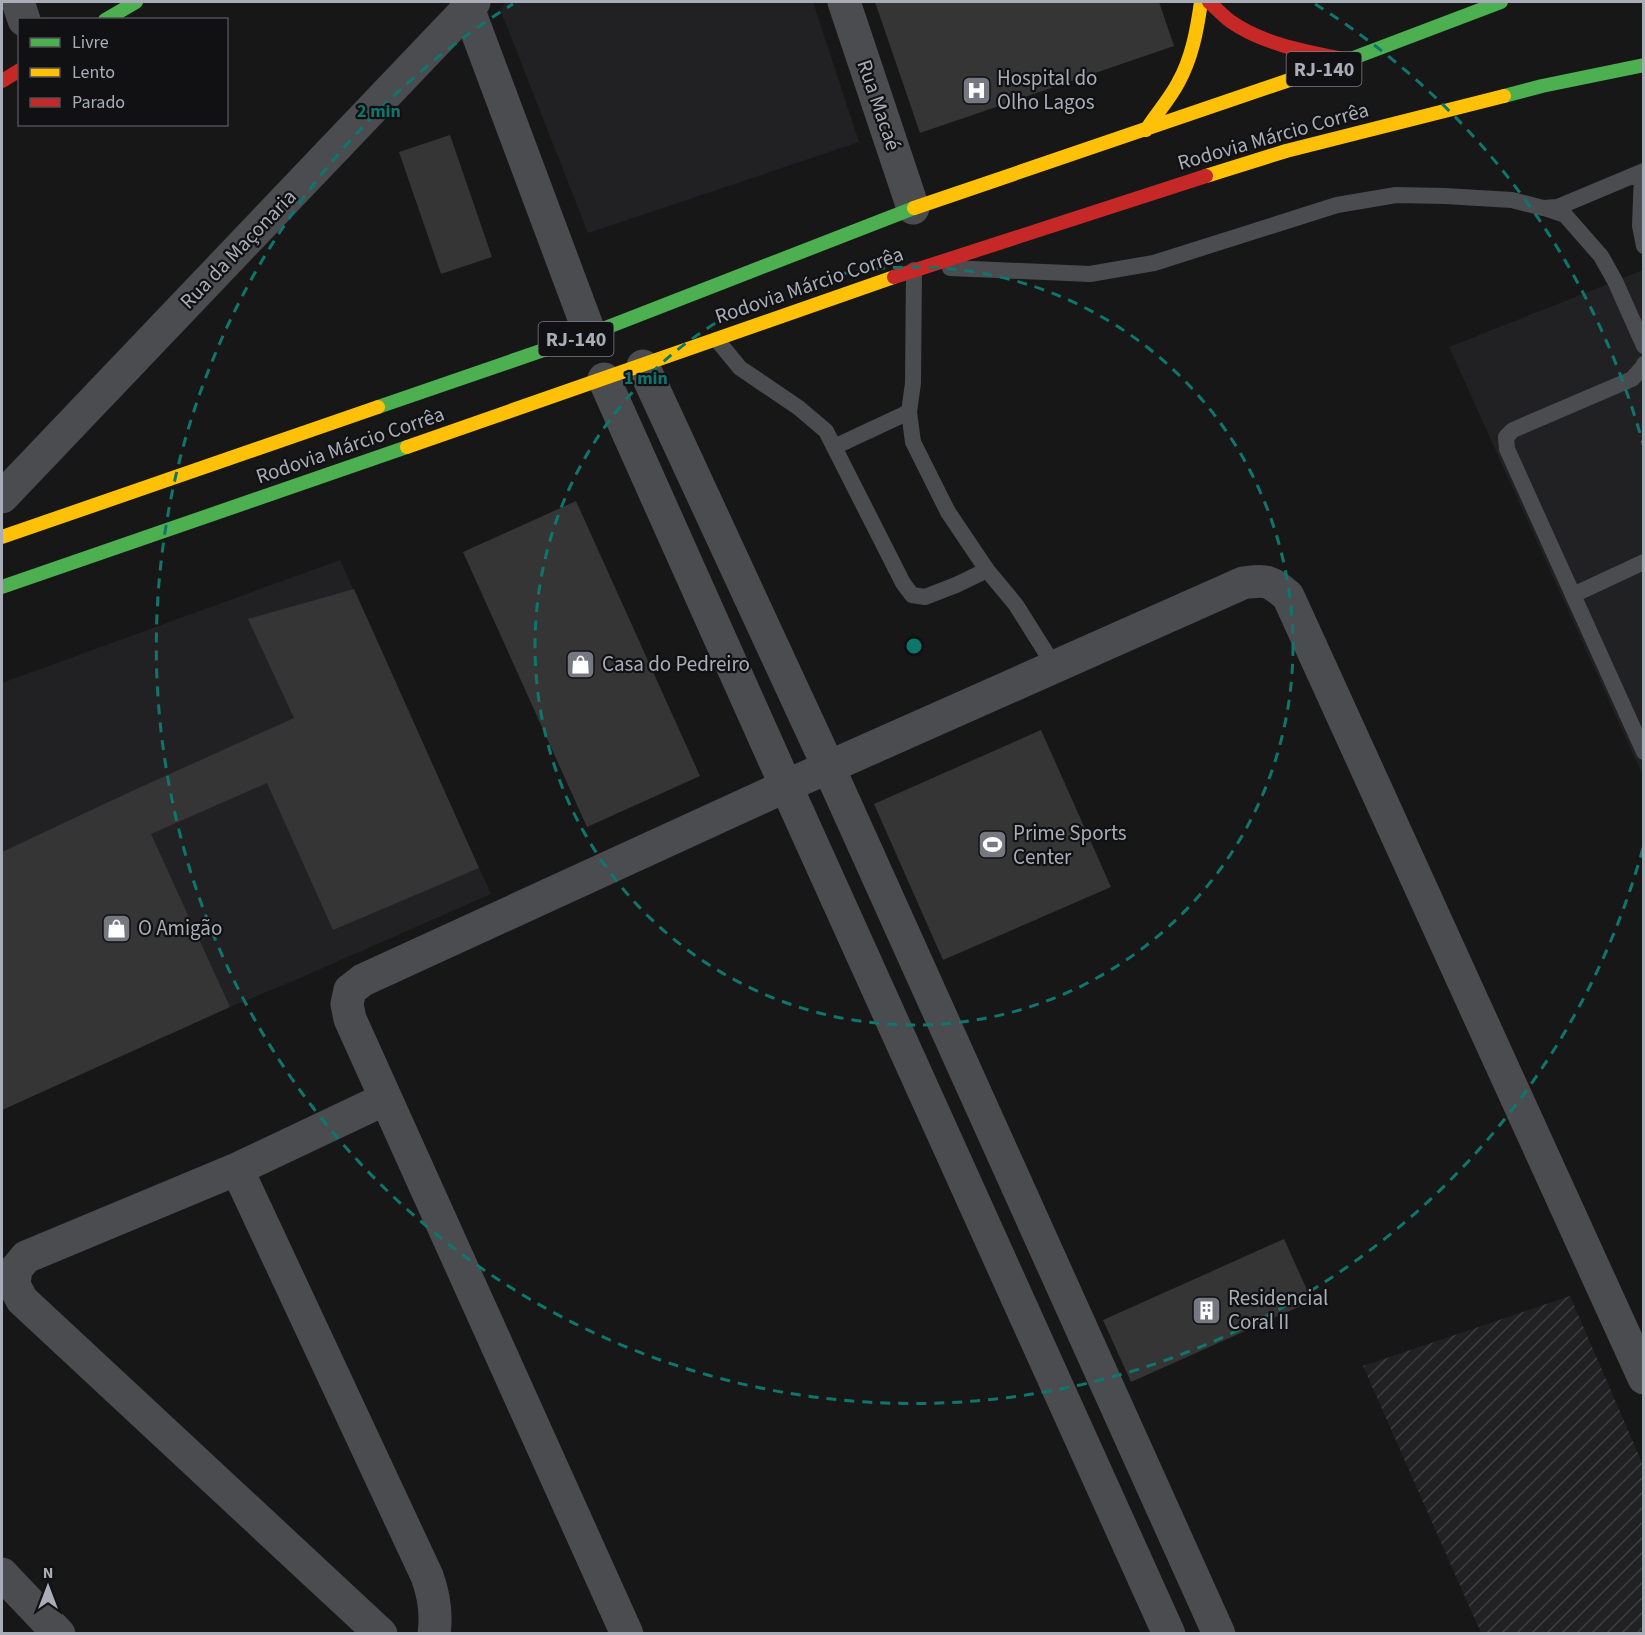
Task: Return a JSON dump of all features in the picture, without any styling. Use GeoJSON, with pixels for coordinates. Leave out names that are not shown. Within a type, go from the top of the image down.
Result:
{"type":"FeatureCollection","features":[{"type":"Feature","properties":{"kind":"main road"},"geometry":{"type":"LineString","coordinates":[[108,18],[136,2]]}},
{"type":"Feature","properties":{"kind":"main road"},"geometry":{"type":"LineString","coordinates":[[1146,130],[1178,84],[1199,22],[1201,2]]}},
{"type":"Feature","properties":{"kind":"main road"},"geometry":{"type":"LineString","coordinates":[[1209,2],[1229,20],[1258,37],[1289,48],[1348,60]]}},
{"type":"Feature","properties":{"kind":"main road","name":"Rodovia Márcio Corrêa"},"geometry":{"type":"LineString","coordinates":[[2,537],[590,334],[913,208],[1348,60],[1501,2]]}},
{"type":"Feature","properties":{"kind":"main road","name":"Rodovia Márcio Corrêa"},"geometry":{"type":"LineString","coordinates":[[2,587],[920,268],[1287,151],[1542,86],[1644,65]]}},
{"type":"Feature","properties":{"kind":"main road"},"geometry":{"type":"LineString","coordinates":[[2,81],[18,71]]}},
{"type":"Feature","properties":{"kind":"street"},"geometry":{"type":"LineString","coordinates":[[18,2],[23,18]]}},
{"type":"Feature","properties":{"kind":"street","name":"Rua Macaé"},"geometry":{"type":"LineString","coordinates":[[844,2],[913,208]]}},
{"type":"Feature","properties":{"kind":"street"},"geometry":{"type":"LineString","coordinates":[[471,5],[590,334]]}},
{"type":"Feature","properties":{"kind":"street","name":"Rua da Maçonaria"},"geometry":{"type":"LineString","coordinates":[[2,497],[471,5]]}},
{"type":"Feature","properties":{"kind":"street"},"geometry":{"type":"LineString","coordinates":[[643,366],[829,768],[1219,1634]]}},
{"type":"Feature","properties":{"kind":"street"},"geometry":{"type":"LineString","coordinates":[[604,379],[1169,1634]]}},
{"type":"Feature","properties":{"kind":"street"},"geometry":{"type":"LineString","coordinates":[[627,1634],[350,1019],[347,1004],[350,990],[363,980],[786,786],[1055,668],[1243,582],[1262,580],[1277,587],[1288,596],[1644,1378]]}},
{"type":"Feature","properties":{"kind":"street"},"geometry":{"type":"LineString","coordinates":[[381,1634],[22,1300],[14,1286],[16,1269],[26,1257],[237,1168],[385,1099]]}},
{"type":"Feature","properties":{"kind":"street"},"geometry":{"type":"LineString","coordinates":[[237,1168],[428,1576],[434,1597],[436,1622],[434,1634]]}},
{"type":"Feature","properties":{"kind":"street"},"geometry":{"type":"LineString","coordinates":[[2,1574],[59,1634]]}},
{"type":"Feature","properties":{"kind":"lane"},"geometry":{"type":"LineString","coordinates":[[1543,208],[1558,207],[1643,171],[1640,226],[1644,246]]}},
{"type":"Feature","properties":{"kind":"lane"},"geometry":{"type":"LineString","coordinates":[[1055,668],[1020,610],[987,570],[948,512],[913,442],[909,412],[920,268],[1090,274],[1154,263],[1337,205],[1396,195],[1512,200],[1565,214],[1601,256],[1615,281],[1644,346]]}},
{"type":"Feature","properties":{"kind":"lane"},"geometry":{"type":"LineString","coordinates":[[717,340],[740,368],[799,408],[826,431],[903,582],[912,595],[926,597],[987,570]]}},
{"type":"Feature","properties":{"kind":"lane"},"geometry":{"type":"LineString","coordinates":[[1644,364],[1632,379],[1513,430],[1506,437],[1507,449],[1644,752]]}},
{"type":"Feature","properties":{"kind":"lane"},"geometry":{"type":"LineString","coordinates":[[834,447],[909,412]]}},
{"type":"Feature","properties":{"kind":"lane"},"geometry":{"type":"LineString","coordinates":[[1573,595],[1644,562]]}},
{"type":"Feature","properties":{"kind":"shaded area"},"geometry":{"type":"Polygon","coordinates":[[[506,2],[813,2],[859,142],[588,233],[500,9],[506,2]]]}},
{"type":"Feature","properties":{"kind":"shaded area"},"geometry":{"type":"Polygon","coordinates":[[[1643,270],[1643,776],[1449,347],[1643,270]]]}},
{"type":"Feature","properties":{"kind":"shaded area"},"geometry":{"type":"Polygon","coordinates":[[[340,560],[491,894],[230,1007],[2,1110],[2,683],[340,560]]]}},
{"type":"Feature","properties":{"kind":"shaded area"},"geometry":{"type":"Polygon","coordinates":[[[1570,1296],[1643,1465],[1643,1633],[1481,1633],[1363,1366],[1570,1296]]]}},
{"type":"Feature","properties":{"kind":"building","name":"Hospital do Olho Lagos"},"geometry":{"type":"Polygon","coordinates":[[[875,2],[1159,2],[1174,46],[920,133],[875,2]]]}},
{"type":"Feature","properties":{"kind":"building"},"geometry":{"type":"Polygon","coordinates":[[[450,135],[492,257],[441,274],[399,152],[450,135]]]}},
{"type":"Feature","properties":{"kind":"building","name":"Casa do Pedreiro"},"geometry":{"type":"Polygon","coordinates":[[[576,501],[700,776],[587,827],[463,552],[576,501]]]}},
{"type":"Feature","properties":{"kind":"building"},"geometry":{"type":"Polygon","coordinates":[[[354,589],[479,868],[333,930],[267,783],[151,834],[230,1007],[2,1110],[2,852],[294,718],[248,619],[354,589]]]}},
{"type":"Feature","properties":{"kind":"building","name":"Prime Sports Center"},"geometry":{"type":"Polygon","coordinates":[[[1041,730],[1111,887],[943,960],[874,804],[1041,730]]]}},
{"type":"Feature","properties":{"kind":"building","name":"Residencial Coral II"},"geometry":{"type":"Polygon","coordinates":[[[1284,1239],[1312,1301],[1131,1382],[1103,1320],[1284,1239]]]}},
{"type":"Feature","properties":{"kind":"traffic: fast"},"geometry":{"type":"LineString","coordinates":[[108,18],[136,2]]}},
{"type":"Feature","properties":{"kind":"traffic: fast"},"geometry":{"type":"LineString","coordinates":[[1304,75],[1501,2]]}},
{"type":"Feature","properties":{"kind":"traffic: fast"},"geometry":{"type":"LineString","coordinates":[[1504,96],[1644,65]]}},
{"type":"Feature","properties":{"kind":"traffic: fast"},"geometry":{"type":"LineString","coordinates":[[378,407],[590,334],[914,208]]}},
{"type":"Feature","properties":{"kind":"traffic: fast"},"geometry":{"type":"LineString","coordinates":[[2,587],[407,447]]}},
{"type":"Feature","properties":{"kind":"traffic: slow"},"geometry":{"type":"LineString","coordinates":[[1146,130],[1171,95],[1187,64],[1201,2]]}},
{"type":"Feature","properties":{"kind":"traffic: slow"},"geometry":{"type":"LineString","coordinates":[[914,208],[1304,75]]}},
{"type":"Feature","properties":{"kind":"traffic: slow"},"geometry":{"type":"LineString","coordinates":[[1206,176],[1286,151],[1504,96]]}},
{"type":"Feature","properties":{"kind":"traffic: slow"},"geometry":{"type":"LineString","coordinates":[[407,447],[894,277]]}},
{"type":"Feature","properties":{"kind":"traffic: slow"},"geometry":{"type":"LineString","coordinates":[[2,537],[378,407]]}},
{"type":"Feature","properties":{"kind":"traffic: jam"},"geometry":{"type":"LineString","coordinates":[[1209,2],[1230,21],[1257,36],[1317,54],[1348,60]]}},
{"type":"Feature","properties":{"kind":"traffic: jam"},"geometry":{"type":"LineString","coordinates":[[2,81],[18,71]]}},
{"type":"Feature","properties":{"kind":"traffic: jam"},"geometry":{"type":"LineString","coordinates":[[894,277],[1206,176]]}},
{"type":"Feature","properties":{"kind":"place","name":"Hospital do Olho Lagos"},"geometry":{"type":"Point","coordinates":[976,90]}},
{"type":"Feature","properties":{"kind":"place","name":"Casa do Pedreiro"},"geometry":{"type":"Point","coordinates":[581,664]}},
{"type":"Feature","properties":{"kind":"place","name":"Prime Sports Center"},"geometry":{"type":"Point","coordinates":[992,845]}},
{"type":"Feature","properties":{"kind":"place","name":"O Amigão"},"geometry":{"type":"Point","coordinates":[117,928]}},
{"type":"Feature","properties":{"kind":"place","name":"Residencial Coral II"},"geometry":{"type":"Point","coordinates":[1207,1310]}}]}
